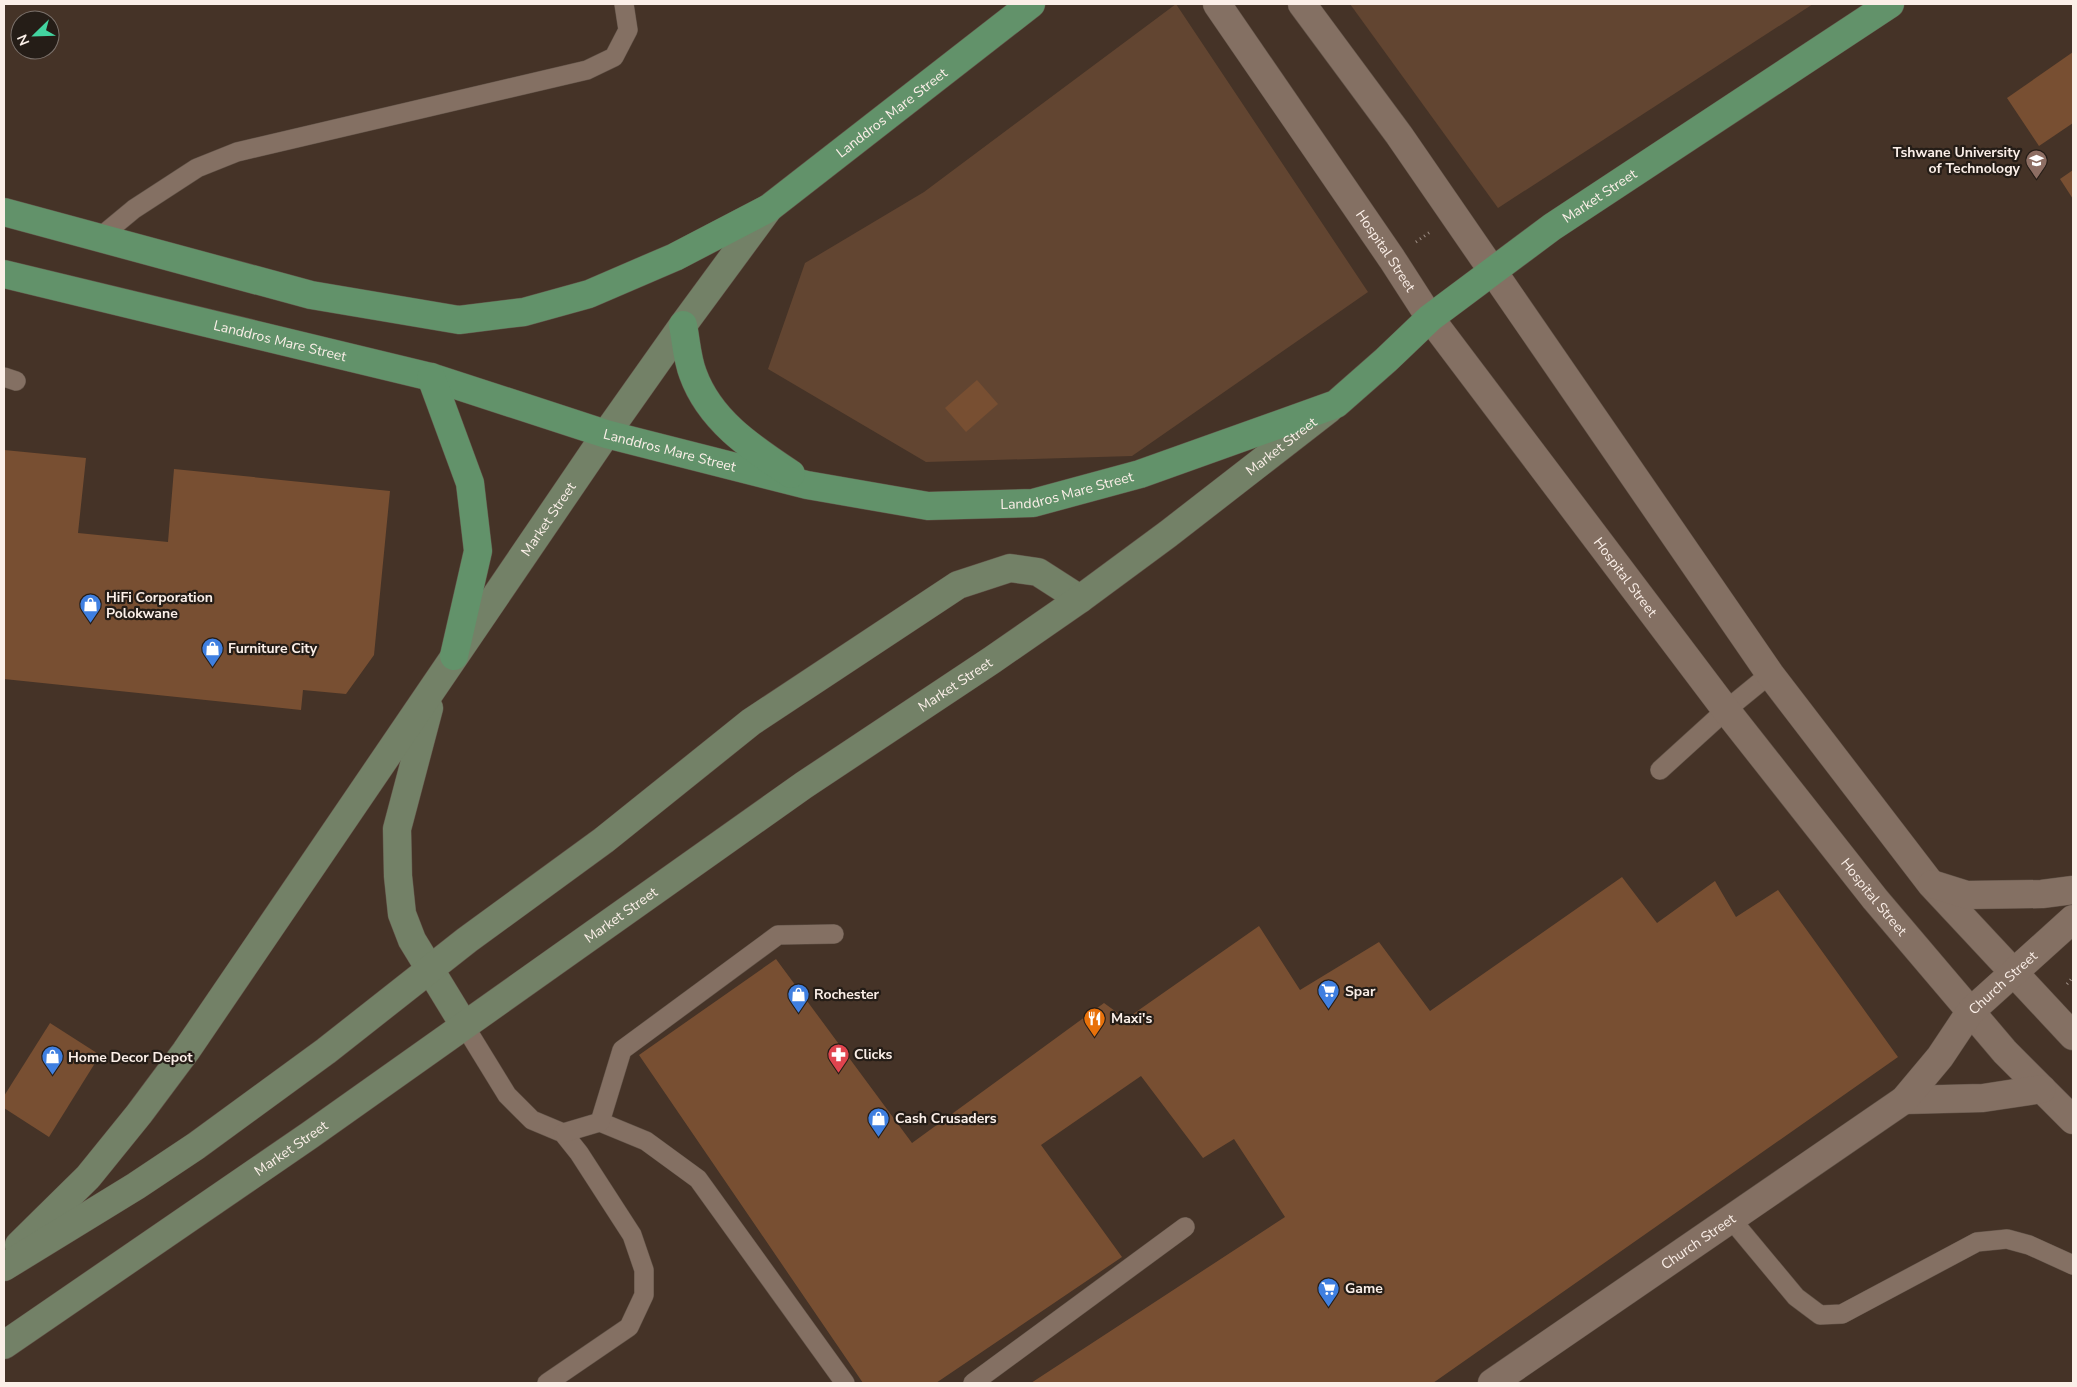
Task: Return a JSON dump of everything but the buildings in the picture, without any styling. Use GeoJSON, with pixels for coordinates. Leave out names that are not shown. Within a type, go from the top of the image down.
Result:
{"type":"FeatureCollection","features":[{"type":"Feature","properties":{"kind":"main road","name":"Landdros Mare Street"},"geometry":{"type":"LineString","coordinates":[[4,212],[311,295],[459,320],[524,312],[589,294],[675,257],[769,208],[1031,4]]}},
{"type":"Feature","properties":{"kind":"main road","name":"Market Street"},"geometry":{"type":"LineString","coordinates":[[4,1345],[310,1134],[804,785],[1080,599],[1168,534],[1336,404],[1430,318],[1552,227],[1890,4]]}},
{"type":"Feature","properties":{"kind":"main road","name":"Market Street"},"geometry":{"type":"LineString","coordinates":[[4,1260],[88,1177],[186,1051],[606,434],[769,208]]}},
{"type":"Feature","properties":{"kind":"main road","name":"Landdros Mare Street"},"geometry":{"type":"LineString","coordinates":[[4,274],[431,377],[606,434],[806,485],[928,506],[1033,503],[1140,474],[1336,404]]}},
{"type":"Feature","properties":{"kind":"main road"},"geometry":{"type":"LineString","coordinates":[[683,325],[692,374],[710,408],[745,443],[806,485]]}},
{"type":"Feature","properties":{"kind":"main road"},"geometry":{"type":"LineString","coordinates":[[431,377],[470,483],[478,551],[454,656]]}},
{"type":"Feature","properties":{"kind":"main road"},"geometry":{"type":"LineString","coordinates":[[4,1267],[136,1186],[196,1146],[326,1051],[467,940],[604,840],[751,722],[958,585],[1010,568],[1038,572],[1080,599]]}},
{"type":"Feature","properties":{"kind":"main road"},"geometry":{"type":"LineString","coordinates":[[435,684],[397,829],[398,876],[402,914],[412,940],[429,971],[464,1025]]}},
{"type":"Feature","properties":{"kind":"street","name":"Hospital Street"},"geometry":{"type":"LineString","coordinates":[[1217,4],[1392,259],[1430,318],[1726,710],[1875,899],[1970,1012],[2005,1052],[2073,1120]]}},
{"type":"Feature","properties":{"kind":"street"},"geometry":{"type":"LineString","coordinates":[[1302,4],[1455,214],[1770,674],[1931,884],[2073,1036]]}},
{"type":"Feature","properties":{"kind":"street"},"geometry":{"type":"LineString","coordinates":[[1931,884],[1967,895],[2042,894],[2073,890]]}},
{"type":"Feature","properties":{"kind":"street","name":"Church Street"},"geometry":{"type":"LineString","coordinates":[[1492,1383],[1904,1100],[1940,1057],[1970,1012],[2073,919]]}},
{"type":"Feature","properties":{"kind":"street"},"geometry":{"type":"LineString","coordinates":[[1904,1100],[1983,1098],[2042,1089]]}},
{"type":"Feature","properties":{"kind":"lane"},"geometry":{"type":"LineString","coordinates":[[99,238],[141,205],[196,168],[238,152],[587,70],[614,57],[628,30],[624,4]]}},
{"type":"Feature","properties":{"kind":"lane"},"geometry":{"type":"LineString","coordinates":[[4,376],[16,381],[4,384]]}},
{"type":"Feature","properties":{"kind":"lane"},"geometry":{"type":"LineString","coordinates":[[1660,770],[1726,710],[1770,674]]}},
{"type":"Feature","properties":{"kind":"lane"},"geometry":{"type":"LineString","coordinates":[[600,1122],[622,1050],[778,935],[834,934]]}},
{"type":"Feature","properties":{"kind":"lane"},"geometry":{"type":"LineString","coordinates":[[464,1025],[507,1095],[532,1120],[563,1132],[579,1153],[632,1235],[644,1270],[644,1295],[629,1327],[547,1383]]}},
{"type":"Feature","properties":{"kind":"lane"},"geometry":{"type":"LineString","coordinates":[[563,1132],[600,1122],[646,1141],[698,1178],[845,1383]]}},
{"type":"Feature","properties":{"kind":"lane"},"geometry":{"type":"LineString","coordinates":[[1731,1219],[1796,1297],[1820,1315],[1842,1314],[1977,1242],[2007,1239],[2029,1245],[2073,1265]]}},
{"type":"Feature","properties":{"kind":"lane"},"geometry":{"type":"LineString","coordinates":[[973,1383],[1184,1227]]}},
{"type":"Feature","properties":{"kind":"path"},"geometry":{"type":"LineString","coordinates":[[1392,259],[1455,214]]}},
{"type":"Feature","properties":{"kind":"shaded area"},"geometry":{"type":"Polygon","coordinates":[[[1176,4],[1368,292],[1132,456],[926,462],[768,369],[805,263],[924,192],[1176,4]]]}},
{"type":"Feature","properties":{"kind":"shaded area"},"geometry":{"type":"Polygon","coordinates":[[[1350,4],[1813,4],[1498,208],[1350,4]]]}},
{"type":"Feature","properties":{"kind":"place","name":"Tshwane University of Technology"},"geometry":{"type":"Point","coordinates":[2036,179]}},
{"type":"Feature","properties":{"kind":"place","name":"HiFi Corporation Polokwane"},"geometry":{"type":"Point","coordinates":[90,624]}},
{"type":"Feature","properties":{"kind":"place","name":"Furniture City"},"geometry":{"type":"Point","coordinates":[212,667]}},
{"type":"Feature","properties":{"kind":"place","name":"Spar"},"geometry":{"type":"Point","coordinates":[1329,1010]}},
{"type":"Feature","properties":{"kind":"place","name":"Rochester"},"geometry":{"type":"Point","coordinates":[798,1013]}},
{"type":"Feature","properties":{"kind":"place","name":"Maxi's"},"geometry":{"type":"Point","coordinates":[1095,1037]}},
{"type":"Feature","properties":{"kind":"place","name":"Clicks"},"geometry":{"type":"Point","coordinates":[838,1073]}},
{"type":"Feature","properties":{"kind":"place","name":"Home Decor Depot"},"geometry":{"type":"Point","coordinates":[52,1076]}},
{"type":"Feature","properties":{"kind":"place","name":"Cash Crusaders"},"geometry":{"type":"Point","coordinates":[879,1137]}},
{"type":"Feature","properties":{"kind":"place","name":"Game"},"geometry":{"type":"Point","coordinates":[1329,1307]}}]}
